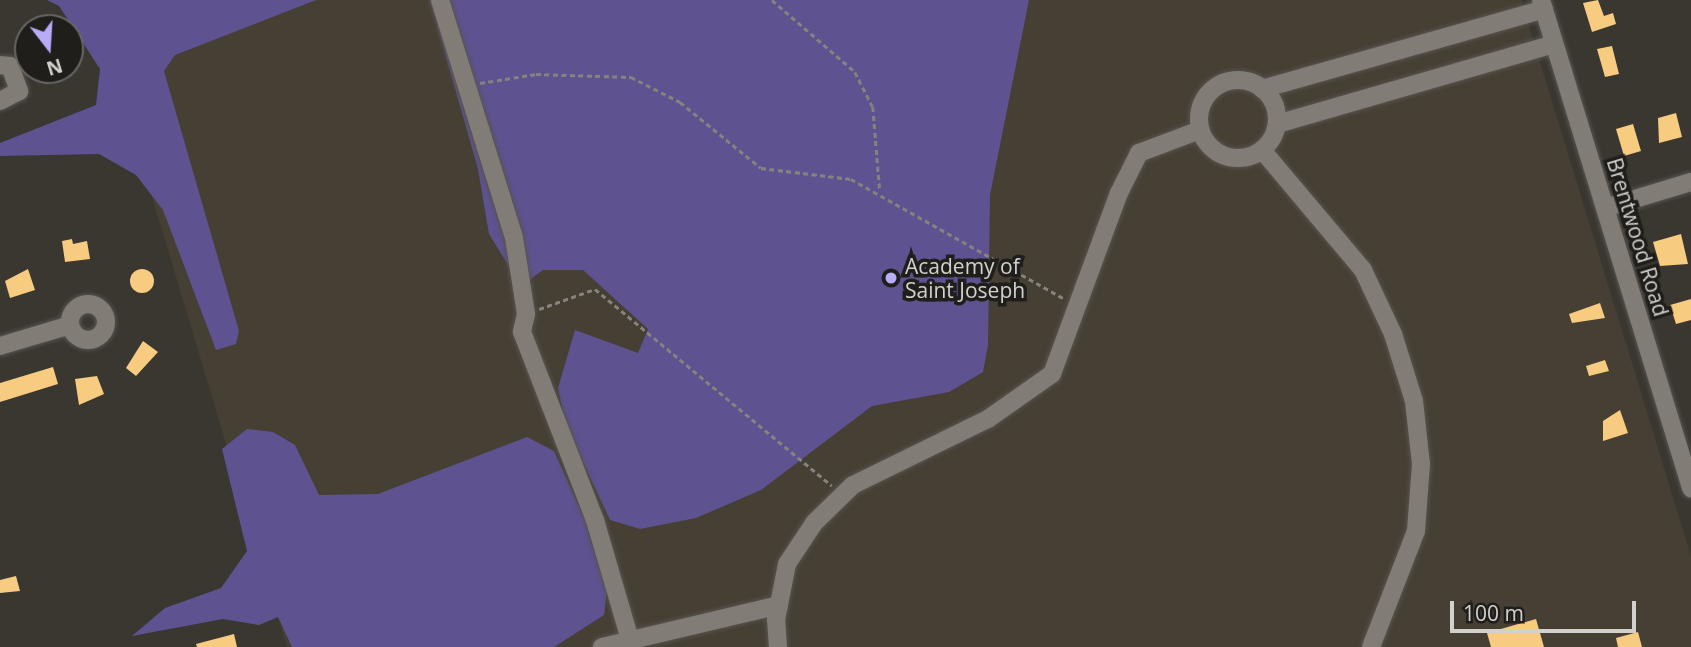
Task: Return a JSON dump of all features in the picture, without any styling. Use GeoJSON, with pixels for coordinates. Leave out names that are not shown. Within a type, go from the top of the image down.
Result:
{"type":"FeatureCollection","features":[{"type":"Feature","properties":{"kind":"street"},"geometry":{"type":"LineString","coordinates":[[440,0],[514,238],[526,314],[522,332],[595,520],[630,640]]}},
{"type":"Feature","properties":{"kind":"street"},"geometry":{"type":"LineString","coordinates":[[1262,89],[1542,4]]}},
{"type":"Feature","properties":{"kind":"street","name":"Brentwood Road"},"geometry":{"type":"LineString","coordinates":[[1542,4],[1687,458],[1691,488]]}},
{"type":"Feature","properties":{"kind":"street"},"geometry":{"type":"LineString","coordinates":[[1277,124],[1554,44]]}},
{"type":"Feature","properties":{"kind":"street"},"geometry":{"type":"LineString","coordinates":[[0,65],[10,66],[19,91],[0,101]]}},
{"type":"Feature","properties":{"kind":"street"},"geometry":{"type":"LineString","coordinates":[[1243,80],[1262,89],[1276,109],[1277,124],[1262,150],[1241,158],[1219,153],[1200,130],[1199,114],[1214,88],[1243,80]]}},
{"type":"Feature","properties":{"kind":"street"},"geometry":{"type":"LineString","coordinates":[[778,647],[779,605],[795,547],[843,495],[1034,392],[1052,374],[1139,153],[1200,130]]}},
{"type":"Feature","properties":{"kind":"street"},"geometry":{"type":"LineString","coordinates":[[1262,150],[1343,240],[1363,271],[1393,334],[1414,401],[1421,464],[1416,531],[1373,646]]}},
{"type":"Feature","properties":{"kind":"street"},"geometry":{"type":"LineString","coordinates":[[1605,208],[1691,182]]}},
{"type":"Feature","properties":{"kind":"street"},"geometry":{"type":"LineString","coordinates":[[0,346],[70,325]]}},
{"type":"Feature","properties":{"kind":"street"},"geometry":{"type":"LineString","coordinates":[[602,647],[779,605]]}},
{"type":"Feature","properties":{"kind":"path"},"geometry":{"type":"LineString","coordinates":[[772,0],[855,72],[873,107],[880,192]]}},
{"type":"Feature","properties":{"kind":"path"},"geometry":{"type":"LineString","coordinates":[[468,85],[536,74],[631,77],[680,102],[761,168],[851,178],[880,192],[1077,306]]}},
{"type":"Feature","properties":{"kind":"path"},"geometry":{"type":"LineString","coordinates":[[526,314],[595,289],[843,495]]}},
{"type":"Feature","properties":{"kind":"shaded area"},"geometry":{"type":"Polygon","coordinates":[[[47,0],[316,0],[175,55],[164,71],[239,331],[236,344],[216,350],[163,210],[136,175],[99,154],[0,156],[0,143],[96,105],[100,69],[84,44],[84,14],[64,14],[59,6],[47,0]]]}},
{"type":"Feature","properties":{"kind":"shaded area","name":"Academy of Saint Joseph"},"geometry":{"type":"Polygon","coordinates":[[[93,0],[1521,0],[1691,556],[1691,647],[287,647],[93,0]]]}},
{"type":"Feature","properties":{"kind":"shaded area"},"geometry":{"type":"Polygon","coordinates":[[[430,0],[1029,0],[990,195],[988,345],[983,372],[949,392],[872,406],[761,490],[696,518],[640,529],[610,520],[566,426],[558,388],[575,330],[638,353],[648,329],[583,270],[543,270],[521,286],[489,234],[478,169],[430,0]]]}},
{"type":"Feature","properties":{"kind":"shaded area"},"geometry":{"type":"Polygon","coordinates":[[[247,429],[273,432],[295,445],[319,495],[378,494],[527,437],[554,451],[609,573],[604,615],[554,647],[292,647],[278,617],[259,625],[223,619],[132,636],[165,608],[221,588],[247,551],[222,449],[247,429]]]}},
{"type":"Feature","properties":{"kind":"building"},"geometry":{"type":"Polygon","coordinates":[[[1598,0],[1604,16],[1613,13],[1616,24],[1592,32],[1583,3],[1598,0]]]}},
{"type":"Feature","properties":{"kind":"building"},"geometry":{"type":"Polygon","coordinates":[[[1612,46],[1619,74],[1605,77],[1597,49],[1612,46]]]}},
{"type":"Feature","properties":{"kind":"building"},"geometry":{"type":"Polygon","coordinates":[[[1676,113],[1682,137],[1659,143],[1658,118],[1676,113]]]}},
{"type":"Feature","properties":{"kind":"building"},"geometry":{"type":"Polygon","coordinates":[[[1633,124],[1641,151],[1624,156],[1616,129],[1633,124]]]}},
{"type":"Feature","properties":{"kind":"building"},"geometry":{"type":"Polygon","coordinates":[[[1681,234],[1688,264],[1660,266],[1653,242],[1681,234]]]}},
{"type":"Feature","properties":{"kind":"building"},"geometry":{"type":"Polygon","coordinates":[[[72,239],[73,244],[87,241],[90,259],[65,262],[62,241],[72,239]]]}},
{"type":"Feature","properties":{"kind":"building"},"geometry":{"type":"Polygon","coordinates":[[[28,269],[35,290],[10,298],[5,281],[28,269]]]}},
{"type":"Feature","properties":{"kind":"building"},"geometry":{"type":"Polygon","coordinates":[[[142,269],[151,272],[154,281],[151,290],[142,293],[133,290],[130,281],[133,272],[142,269]]]}},
{"type":"Feature","properties":{"kind":"building"},"geometry":{"type":"Polygon","coordinates":[[[1691,299],[1691,320],[1676,324],[1670,305],[1691,299]]]}},
{"type":"Feature","properties":{"kind":"building"},"geometry":{"type":"Polygon","coordinates":[[[1600,303],[1605,318],[1572,323],[1569,314],[1600,303]]]}},
{"type":"Feature","properties":{"kind":"building"},"geometry":{"type":"Polygon","coordinates":[[[143,341],[158,352],[136,376],[126,368],[143,341]]]}},
{"type":"Feature","properties":{"kind":"building"},"geometry":{"type":"Polygon","coordinates":[[[1605,360],[1609,371],[1589,376],[1586,366],[1605,360]]]}},
{"type":"Feature","properties":{"kind":"building"},"geometry":{"type":"Polygon","coordinates":[[[53,367],[58,384],[0,402],[0,383],[53,367]]]}},
{"type":"Feature","properties":{"kind":"building"},"geometry":{"type":"Polygon","coordinates":[[[97,376],[104,394],[79,405],[75,379],[97,376]]]}},
{"type":"Feature","properties":{"kind":"building"},"geometry":{"type":"Polygon","coordinates":[[[1620,410],[1628,433],[1603,441],[1603,421],[1620,410]]]}},
{"type":"Feature","properties":{"kind":"building"},"geometry":{"type":"Polygon","coordinates":[[[16,576],[20,591],[0,593],[0,580],[16,576]]]}},
{"type":"Feature","properties":{"kind":"building"},"geometry":{"type":"Polygon","coordinates":[[[1536,619],[1544,647],[1491,647],[1487,633],[1536,619]]]}},
{"type":"Feature","properties":{"kind":"building"},"geometry":{"type":"Polygon","coordinates":[[[1638,632],[1642,647],[1618,647],[1616,638],[1638,632]]]}},
{"type":"Feature","properties":{"kind":"building"},"geometry":{"type":"Polygon","coordinates":[[[234,634],[237,647],[197,647],[196,644],[234,634]]]}},
{"type":"Feature","properties":{"kind":"place","name":"Academy of Saint Joseph"},"geometry":{"type":"Point","coordinates":[891,278]}}]}
